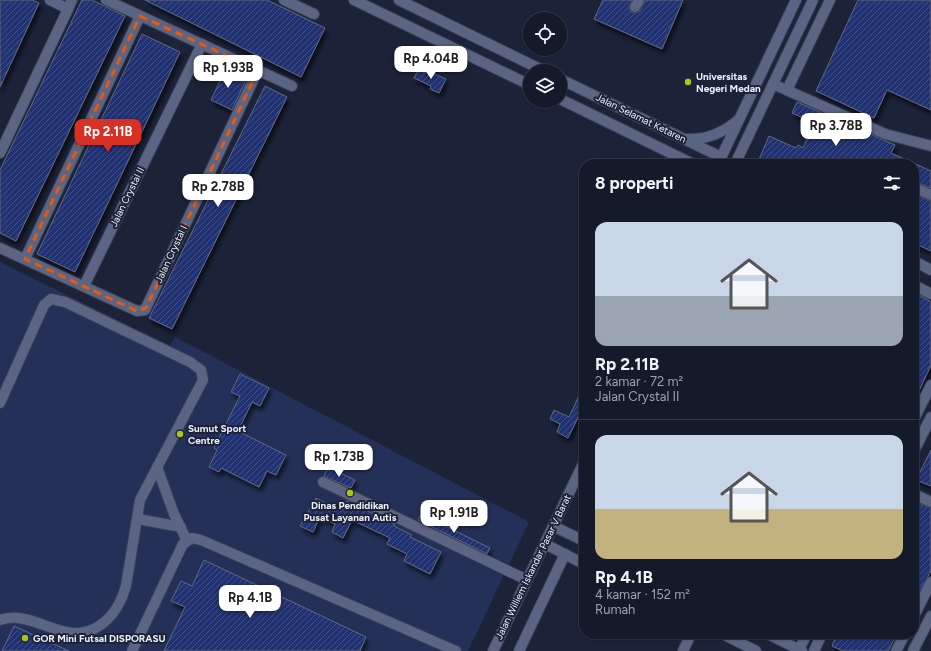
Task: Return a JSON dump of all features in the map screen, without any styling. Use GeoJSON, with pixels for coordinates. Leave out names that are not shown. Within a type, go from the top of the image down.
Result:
{"type":"FeatureCollection","features":[{"type":"Feature","properties":{"kind":"street"},"geometry":{"type":"LineString","coordinates":[[0,153],[70,4],[50,0]]}},
{"type":"Feature","properties":{"kind":"street"},"geometry":{"type":"LineString","coordinates":[[106,0],[292,86]]}},
{"type":"Feature","properties":{"kind":"street"},"geometry":{"type":"LineString","coordinates":[[284,0],[296,3],[314,14]]}},
{"type":"Feature","properties":{"kind":"street"},"geometry":{"type":"LineString","coordinates":[[354,0],[523,82]]}},
{"type":"Feature","properties":{"kind":"street"},"geometry":{"type":"LineString","coordinates":[[399,0],[530,64]]}},
{"type":"Feature","properties":{"kind":"street"},"geometry":{"type":"LineString","coordinates":[[720,159],[796,0]]}},
{"type":"Feature","properties":{"kind":"street"},"geometry":{"type":"LineString","coordinates":[[737,159],[813,0]]}},
{"type":"Feature","properties":{"kind":"street"},"geometry":{"type":"LineString","coordinates":[[787,90],[830,0]]}},
{"type":"Feature","properties":{"kind":"street"},"geometry":{"type":"LineString","coordinates":[[25,259],[140,16]]}},
{"type":"Feature","properties":{"kind":"street","name":"Jalan Crystal II"},"geometry":{"type":"LineString","coordinates":[[84,286],[202,44]]}},
{"type":"Feature","properties":{"kind":"street","name":"Jalan Crystal I"},"geometry":{"type":"LineString","coordinates":[[84,286],[137,311],[141,311],[146,308],[258,70]]}},
{"type":"Feature","properties":{"kind":"street","name":"Jalan Selamat Ketaren"},"geometry":{"type":"LineString","coordinates":[[567,82],[683,138],[716,159]]}},
{"type":"Feature","properties":{"kind":"street"},"geometry":{"type":"LineString","coordinates":[[773,84],[885,134],[931,146]]}},
{"type":"Feature","properties":{"kind":"street","name":"Jalan Selamat Ketaren"},"geometry":{"type":"LineString","coordinates":[[567,103],[683,159]]}},
{"type":"Feature","properties":{"kind":"street"},"geometry":{"type":"LineString","coordinates":[[683,138],[708,138],[720,133],[740,118]]}},
{"type":"Feature","properties":{"kind":"street"},"geometry":{"type":"LineString","coordinates":[[919,189],[931,195]]}},
{"type":"Feature","properties":{"kind":"street"},"geometry":{"type":"LineString","coordinates":[[0,248],[84,286]]}},
{"type":"Feature","properties":{"kind":"street"},"geometry":{"type":"LineString","coordinates":[[919,264],[931,270]]}},
{"type":"Feature","properties":{"kind":"street"},"geometry":{"type":"LineString","coordinates":[[919,288],[931,294]]}},
{"type":"Feature","properties":{"kind":"street"},"geometry":{"type":"LineString","coordinates":[[0,403],[44,305],[51,299],[59,300],[190,362],[201,370],[203,380],[140,500],[126,586],[122,599],[115,612],[99,626],[88,632],[68,634],[13,616],[0,620]]}},
{"type":"Feature","properties":{"kind":"street"},"geometry":{"type":"LineString","coordinates":[[919,409],[931,385]]}},
{"type":"Feature","properties":{"kind":"street"},"geometry":{"type":"LineString","coordinates":[[919,441],[931,417]]}},
{"type":"Feature","properties":{"kind":"street"},"geometry":{"type":"LineString","coordinates":[[157,467],[174,514],[187,541]]}},
{"type":"Feature","properties":{"kind":"street","name":"Jalan Williem Iskandar Pasar V Barat"},"geometry":{"type":"LineString","coordinates":[[493,651],[579,472]]}},
{"type":"Feature","properties":{"kind":"street"},"geometry":{"type":"LineString","coordinates":[[323,482],[527,580]]}},
{"type":"Feature","properties":{"kind":"street"},"geometry":{"type":"LineString","coordinates":[[919,496],[931,502]]}},
{"type":"Feature","properties":{"kind":"street"},"geometry":{"type":"LineString","coordinates":[[138,519],[181,527]]}},
{"type":"Feature","properties":{"kind":"street"},"geometry":{"type":"LineString","coordinates":[[553,526],[579,539]]}},
{"type":"Feature","properties":{"kind":"street"},"geometry":{"type":"LineString","coordinates":[[132,651],[183,544],[192,538],[201,540],[449,650]]}},
{"type":"Feature","properties":{"kind":"street"},"geometry":{"type":"LineString","coordinates":[[545,544],[579,561]]}},
{"type":"Feature","properties":{"kind":"street"},"geometry":{"type":"LineString","coordinates":[[519,651],[565,554]]}},
{"type":"Feature","properties":{"kind":"street"},"geometry":{"type":"LineString","coordinates":[[919,606],[930,584]]}},
{"type":"Feature","properties":{"kind":"street"},"geometry":{"type":"LineString","coordinates":[[914,651],[930,617],[919,615]]}},
{"type":"Feature","properties":{"kind":"street"},"geometry":{"type":"LineString","coordinates":[[686,650],[689,639]]}},
{"type":"Feature","properties":{"kind":"street"},"geometry":{"type":"LineString","coordinates":[[733,639],[756,651]]}},
{"type":"Feature","properties":{"kind":"street"},"geometry":{"type":"LineString","coordinates":[[778,639],[800,650],[805,639]]}},
{"type":"Feature","properties":{"kind":"street"},"geometry":{"type":"LineString","coordinates":[[814,651],[820,639]]}},
{"type":"Feature","properties":{"kind":"street"},"geometry":{"type":"LineString","coordinates":[[901,650],[904,639]]}},
{"type":"Feature","properties":{"kind":"highlighted area"},"geometry":{"type":"Polygon","coordinates":[[[140,16],[258,70],[146,308],[137,311],[25,259],[140,16]]]}},
{"type":"Feature","properties":{"kind":"shaded area","name":"Sumut Sport Centre"},"geometry":{"type":"Polygon","coordinates":[[[0,262],[170,346],[175,337],[529,522],[468,651],[0,651],[0,262]]]}},
{"type":"Feature","properties":{"kind":"building"},"geometry":{"type":"Polygon","coordinates":[[[0,0],[32,0],[39,3],[0,87],[0,0]]]}},
{"type":"Feature","properties":{"kind":"building"},"geometry":{"type":"Polygon","coordinates":[[[82,0],[92,0],[125,16],[16,241],[0,233],[0,170],[82,0]]]}},
{"type":"Feature","properties":{"kind":"building"},"geometry":{"type":"Polygon","coordinates":[[[145,0],[267,0],[325,28],[301,77],[145,0]]]}},
{"type":"Feature","properties":{"kind":"building"},"geometry":{"type":"Polygon","coordinates":[[[603,0],[632,0],[629,7],[631,12],[635,13],[640,11],[645,0],[683,0],[662,49],[594,19],[603,0]]]}},
{"type":"Feature","properties":{"kind":"building"},"geometry":{"type":"Polygon","coordinates":[[[858,0],[931,0],[931,110],[887,90],[874,118],[816,91],[858,0]]]}},
{"type":"Feature","properties":{"kind":"building"},"geometry":{"type":"Polygon","coordinates":[[[142,34],[180,52],[75,272],[37,254],[142,34]]]}},
{"type":"Feature","properties":{"kind":"building"},"geometry":{"type":"Polygon","coordinates":[[[226,68],[241,75],[239,79],[245,82],[232,110],[211,100],[226,68]]]}},
{"type":"Feature","properties":{"kind":"building"},"geometry":{"type":"Polygon","coordinates":[[[418,70],[425,73],[426,70],[446,79],[439,93],[430,89],[431,86],[414,78],[418,70]]]}},
{"type":"Feature","properties":{"kind":"building"},"geometry":{"type":"Polygon","coordinates":[[[265,86],[287,97],[172,329],[149,318],[265,86]]]}},
{"type":"Feature","properties":{"kind":"building"},"geometry":{"type":"Polygon","coordinates":[[[797,102],[895,145],[891,153],[904,159],[759,159],[769,136],[796,148],[798,145],[803,148],[814,123],[792,113],[797,102]]]}},
{"type":"Feature","properties":{"kind":"building"},"geometry":{"type":"Polygon","coordinates":[[[919,166],[931,171],[931,188],[919,183],[919,166]]]}},
{"type":"Feature","properties":{"kind":"building"},"geometry":{"type":"Polygon","coordinates":[[[919,196],[931,201],[931,251],[919,245],[919,196]]]}},
{"type":"Feature","properties":{"kind":"building"},"geometry":{"type":"Polygon","coordinates":[[[919,295],[931,302],[931,365],[919,391],[919,295]]]}},
{"type":"Feature","properties":{"kind":"building"},"geometry":{"type":"Polygon","coordinates":[[[240,374],[269,388],[260,406],[252,402],[238,431],[286,455],[276,475],[267,471],[259,487],[221,468],[219,472],[209,467],[217,450],[214,448],[240,396],[231,392],[240,374]]]}},
{"type":"Feature","properties":{"kind":"building"},"geometry":{"type":"Polygon","coordinates":[[[579,396],[579,415],[568,438],[557,432],[560,424],[550,419],[554,410],[569,417],[579,396]]]}},
{"type":"Feature","properties":{"kind":"building"},"geometry":{"type":"Polygon","coordinates":[[[931,450],[931,486],[919,481],[919,474],[931,450]]]}},
{"type":"Feature","properties":{"kind":"building"},"geometry":{"type":"Polygon","coordinates":[[[328,467],[355,480],[351,488],[324,476],[328,467]]]}},
{"type":"Feature","properties":{"kind":"building"},"geometry":{"type":"Polygon","coordinates":[[[316,498],[342,511],[347,501],[395,524],[394,526],[412,535],[410,537],[441,552],[430,574],[404,561],[407,554],[387,544],[390,538],[352,520],[343,538],[332,532],[335,524],[320,517],[313,532],[300,526],[316,498]]]}},
{"type":"Feature","properties":{"kind":"building"},"geometry":{"type":"Polygon","coordinates":[[[919,503],[931,508],[931,571],[919,592],[919,503]]]}},
{"type":"Feature","properties":{"kind":"building"},"geometry":{"type":"Polygon","coordinates":[[[421,514],[490,548],[487,554],[418,520],[421,514]]]}},
{"type":"Feature","properties":{"kind":"building"},"geometry":{"type":"Polygon","coordinates":[[[204,560],[366,637],[360,651],[164,651],[185,607],[171,601],[181,581],[192,586],[204,560]]]}},
{"type":"Feature","properties":{"kind":"building","name":"GOR Mini Futsal DISPORASU"},"geometry":{"type":"Polygon","coordinates":[[[14,626],[69,651],[2,651],[14,626]]]}},
{"type":"Feature","properties":{"kind":"building"},"geometry":{"type":"Polygon","coordinates":[[[835,639],[894,639],[888,651],[843,651],[832,646],[835,639]]]}},
{"type":"Feature","properties":{"kind":"place","name":"Universitas Negeri Medan"},"geometry":{"type":"Point","coordinates":[688,82]}},
{"type":"Feature","properties":{"kind":"place","name":"Sumut Sport Centre"},"geometry":{"type":"Point","coordinates":[180,434]}},
{"type":"Feature","properties":{"kind":"place","name":"Dinas Pendidikan Pusat Layanan Autis"},"geometry":{"type":"Point","coordinates":[350,493]}},
{"type":"Feature","properties":{"kind":"place","name":"GOR Mini Futsal DISPORASU"},"geometry":{"type":"Point","coordinates":[25,638]}}]}
